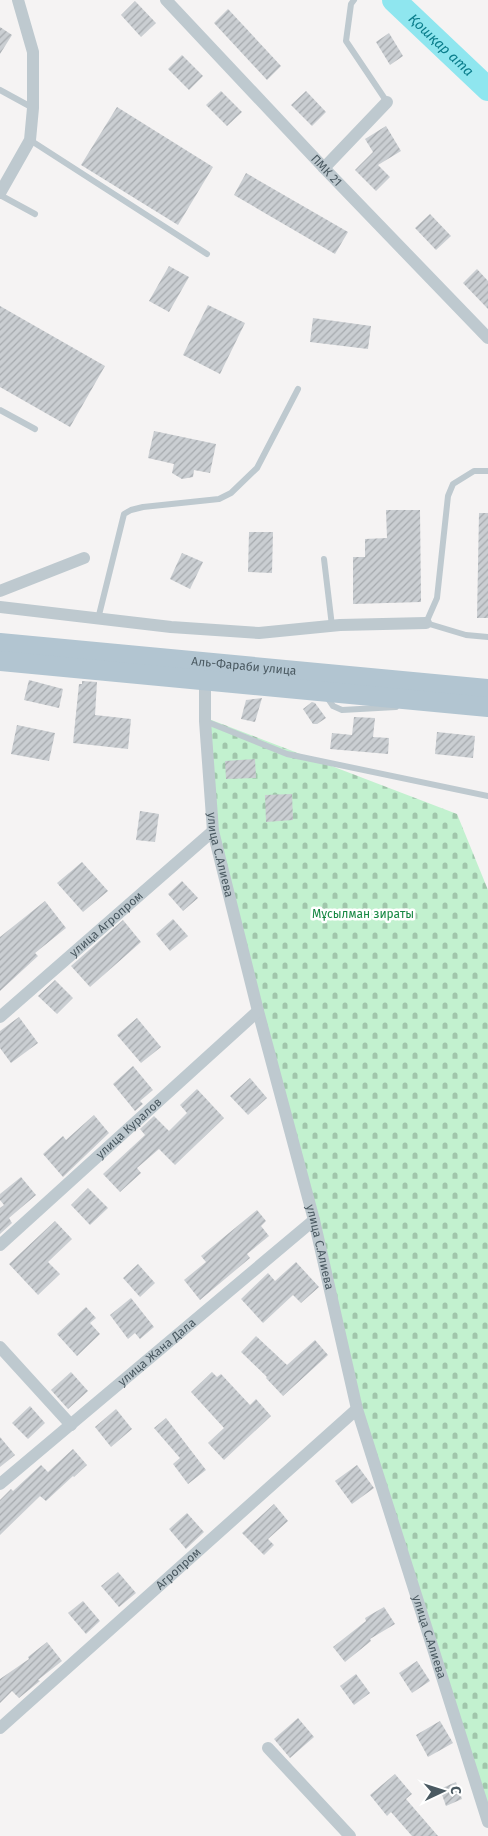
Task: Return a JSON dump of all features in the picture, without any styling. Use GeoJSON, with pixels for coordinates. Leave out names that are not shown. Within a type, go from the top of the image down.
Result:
{"type":"FeatureCollection","features":[{"type":"Feature","properties":{"kind":"main road","name":"Аль-Фараби улица"},"geometry":{"type":"LineString","coordinates":[[0,642],[205,672],[323,692],[488,707]]}},
{"type":"Feature","properties":{"kind":"main road","name":"Аль-Фараби улица"},"geometry":{"type":"LineString","coordinates":[[0,661],[488,688]]}},
{"type":"Feature","properties":{"kind":"street"},"geometry":{"type":"LineString","coordinates":[[0,194],[30,140],[33,108],[33,52],[18,0]]}},
{"type":"Feature","properties":{"kind":"street","name":"ПМК 21"},"geometry":{"type":"LineString","coordinates":[[166,0],[488,338]]}},
{"type":"Feature","properties":{"kind":"street"},"geometry":{"type":"LineString","coordinates":[[324,168],[387,102]]}},
{"type":"Feature","properties":{"kind":"street"},"geometry":{"type":"LineString","coordinates":[[0,591],[84,558]]}},
{"type":"Feature","properties":{"kind":"street"},"geometry":{"type":"LineString","coordinates":[[0,607],[171,627],[259,633],[332,626],[426,623]]}},
{"type":"Feature","properties":{"kind":"street","name":"улица С.Алиева"},"geometry":{"type":"LineString","coordinates":[[205,672],[205,721],[213,831],[258,1011],[314,1220],[357,1409],[488,1822]]}},
{"type":"Feature","properties":{"kind":"street","name":"улица Агропром"},"geometry":{"type":"LineString","coordinates":[[0,1017],[213,831]]}},
{"type":"Feature","properties":{"kind":"street","name":"улица Куралов"},"geometry":{"type":"LineString","coordinates":[[0,1245],[258,1011]]}},
{"type":"Feature","properties":{"kind":"street","name":"улица Жана Дала"},"geometry":{"type":"LineString","coordinates":[[0,1484],[314,1220]]}},
{"type":"Feature","properties":{"kind":"street"},"geometry":{"type":"LineString","coordinates":[[0,1347],[71,1425]]}},
{"type":"Feature","properties":{"kind":"street","name":"Агропром"},"geometry":{"type":"LineString","coordinates":[[0,1728],[357,1409]]}},
{"type":"Feature","properties":{"kind":"street"},"geometry":{"type":"LineString","coordinates":[[268,1748],[350,1836]]}},
{"type":"Feature","properties":{"kind":"lane"},"geometry":{"type":"LineString","coordinates":[[354,0],[351,4],[346,41],[387,102]]}},
{"type":"Feature","properties":{"kind":"lane"},"geometry":{"type":"LineString","coordinates":[[0,90],[33,108]]}},
{"type":"Feature","properties":{"kind":"lane"},"geometry":{"type":"LineString","coordinates":[[30,140],[207,254]]}},
{"type":"Feature","properties":{"kind":"lane"},"geometry":{"type":"LineString","coordinates":[[0,194],[36,214]]}},
{"type":"Feature","properties":{"kind":"lane"},"geometry":{"type":"LineString","coordinates":[[98,619],[124,514],[143,507],[218,499],[232,493],[257,468],[298,389]]}},
{"type":"Feature","properties":{"kind":"lane"},"geometry":{"type":"LineString","coordinates":[[0,410],[35,429]]}},
{"type":"Feature","properties":{"kind":"lane"},"geometry":{"type":"LineString","coordinates":[[488,471],[474,471],[453,484],[448,496],[437,598],[426,623],[466,635],[488,637]]}},
{"type":"Feature","properties":{"kind":"lane"},"geometry":{"type":"LineString","coordinates":[[324,559],[332,626]]}},
{"type":"Feature","properties":{"kind":"lane"},"geometry":{"type":"LineString","coordinates":[[205,721],[287,754],[488,796]]}},
{"type":"Feature","properties":{"kind":"green space","name":"Мұсылман зираты"},"geometry":{"type":"Polygon","coordinates":[[[201,716],[457,814],[488,890],[488,1822],[357,1409],[213,831],[201,716]]]}},
{"type":"Feature","properties":{"kind":"building"},"geometry":{"type":"Polygon","coordinates":[[[135,1],[156,23],[141,37],[121,15],[135,1]]]}},
{"type":"Feature","properties":{"kind":"building"},"geometry":{"type":"Polygon","coordinates":[[[228,9],[281,66],[267,80],[214,23],[228,9]]]}},
{"type":"Feature","properties":{"kind":"building"},"geometry":{"type":"Polygon","coordinates":[[[0,27],[12,35],[0,54],[0,27]]]}},
{"type":"Feature","properties":{"kind":"building"},"geometry":{"type":"Polygon","coordinates":[[[389,33],[403,56],[390,65],[376,42],[389,33]]]}},
{"type":"Feature","properties":{"kind":"building"},"geometry":{"type":"Polygon","coordinates":[[[182,55],[203,76],[189,90],[168,69],[182,55]]]}},
{"type":"Feature","properties":{"kind":"building"},"geometry":{"type":"Polygon","coordinates":[[[221,91],[242,112],[227,126],[206,105],[221,91]]]}},
{"type":"Feature","properties":{"kind":"building"},"geometry":{"type":"Polygon","coordinates":[[[306,91],[326,112],[312,126],[291,105],[306,91]]]}},
{"type":"Feature","properties":{"kind":"building"},"geometry":{"type":"Polygon","coordinates":[[[117,107],[213,167],[178,225],[81,165],[117,107]]]}},
{"type":"Feature","properties":{"kind":"building"},"geometry":{"type":"Polygon","coordinates":[[[386,126],[401,151],[378,165],[390,177],[376,191],[355,170],[373,152],[365,139],[386,126]]]}},
{"type":"Feature","properties":{"kind":"building"},"geometry":{"type":"Polygon","coordinates":[[[246,173],[348,232],[335,254],[234,195],[246,173]]]}},
{"type":"Feature","properties":{"kind":"building"},"geometry":{"type":"Polygon","coordinates":[[[430,214],[451,236],[436,250],[415,228],[430,214]]]}},
{"type":"Feature","properties":{"kind":"building"},"geometry":{"type":"Polygon","coordinates":[[[169,266],[189,277],[169,312],[149,301],[169,266]]]}},
{"type":"Feature","properties":{"kind":"building"},"geometry":{"type":"Polygon","coordinates":[[[477,269],[488,281],[488,309],[463,283],[477,269]]]}},
{"type":"Feature","properties":{"kind":"building"},"geometry":{"type":"Polygon","coordinates":[[[208,305],[245,323],[220,374],[183,355],[208,305]]]}},
{"type":"Feature","properties":{"kind":"building"},"geometry":{"type":"Polygon","coordinates":[[[0,306],[105,366],[70,427],[0,387],[0,306]]]}},
{"type":"Feature","properties":{"kind":"building"},"geometry":{"type":"Polygon","coordinates":[[[313,318],[371,326],[368,349],[310,342],[313,318]]]}},
{"type":"Feature","properties":{"kind":"building"},"geometry":{"type":"Polygon","coordinates":[[[154,431],[216,444],[210,473],[194,470],[193,477],[182,479],[172,473],[174,464],[148,458],[154,431]]]}},
{"type":"Feature","properties":{"kind":"building"},"geometry":{"type":"Polygon","coordinates":[[[386,510],[420,510],[421,602],[353,604],[353,557],[365,557],[365,539],[387,538],[386,510]]]}},
{"type":"Feature","properties":{"kind":"building"},"geometry":{"type":"Polygon","coordinates":[[[479,513],[488,513],[488,618],[477,618],[479,513]]]}},
{"type":"Feature","properties":{"kind":"building"},"geometry":{"type":"Polygon","coordinates":[[[249,532],[273,532],[272,573],[248,572],[249,532]]]}},
{"type":"Feature","properties":{"kind":"building"},"geometry":{"type":"Polygon","coordinates":[[[182,553],[203,562],[190,589],[170,579],[182,553]]]}},
{"type":"Feature","properties":{"kind":"building"},"geometry":{"type":"Polygon","coordinates":[[[29,680],[63,689],[59,708],[24,700],[29,680]]]}},
{"type":"Feature","properties":{"kind":"building"},"geometry":{"type":"Polygon","coordinates":[[[82,681],[97,682],[95,715],[131,719],[128,749],[73,743],[79,684],[82,684],[82,681]]]}},
{"type":"Feature","properties":{"kind":"building"},"geometry":{"type":"Polygon","coordinates":[[[262,698],[255,722],[241,719],[246,700],[262,698]]]}},
{"type":"Feature","properties":{"kind":"building"},"geometry":{"type":"Polygon","coordinates":[[[312,702],[315,703],[326,718],[317,724],[313,724],[303,709],[312,702]]]}},
{"type":"Feature","properties":{"kind":"building"},"geometry":{"type":"Polygon","coordinates":[[[354,717],[375,718],[373,737],[389,738],[388,754],[330,749],[332,733],[352,735],[354,717]]]}},
{"type":"Feature","properties":{"kind":"building"},"geometry":{"type":"Polygon","coordinates":[[[17,725],[55,733],[49,761],[11,754],[17,725]]]}},
{"type":"Feature","properties":{"kind":"building"},"geometry":{"type":"Polygon","coordinates":[[[437,732],[475,736],[473,758],[435,754],[437,732]]]}},
{"type":"Feature","properties":{"kind":"building"},"geometry":{"type":"Polygon","coordinates":[[[255,759],[256,778],[226,779],[225,761],[255,759]]]}},
{"type":"Feature","properties":{"kind":"building"},"geometry":{"type":"Polygon","coordinates":[[[292,794],[293,820],[266,822],[265,795],[292,794]]]}},
{"type":"Feature","properties":{"kind":"building"},"geometry":{"type":"Polygon","coordinates":[[[140,811],[159,814],[155,842],[136,840],[140,811]]]}},
{"type":"Feature","properties":{"kind":"building"},"geometry":{"type":"Polygon","coordinates":[[[82,862],[108,891],[83,912],[57,883],[82,862]]]}},
{"type":"Feature","properties":{"kind":"building"},"geometry":{"type":"Polygon","coordinates":[[[182,881],[198,898],[183,911],[168,894],[182,881]]]}},
{"type":"Feature","properties":{"kind":"building"},"geometry":{"type":"Polygon","coordinates":[[[45,901],[66,928],[35,953],[38,956],[0,991],[0,937],[45,901]]]}},
{"type":"Feature","properties":{"kind":"building"},"geometry":{"type":"Polygon","coordinates":[[[173,919],[188,936],[170,951],[156,934],[173,919]]]}},
{"type":"Feature","properties":{"kind":"building"},"geometry":{"type":"Polygon","coordinates":[[[123,920],[141,942],[90,987],[71,966],[123,920]]]}},
{"type":"Feature","properties":{"kind":"building"},"geometry":{"type":"Polygon","coordinates":[[[55,980],[73,998],[57,1014],[38,996],[55,980]]]}},
{"type":"Feature","properties":{"kind":"building"},"geometry":{"type":"Polygon","coordinates":[[[19,1017],[38,1043],[11,1063],[0,1048],[0,1031],[19,1017]]]}},
{"type":"Feature","properties":{"kind":"building"},"geometry":{"type":"Polygon","coordinates":[[[137,1018],[161,1047],[141,1063],[117,1035],[137,1018]]]}},
{"type":"Feature","properties":{"kind":"building"},"geometry":{"type":"Polygon","coordinates":[[[133,1066],[153,1090],[140,1101],[143,1104],[135,1111],[113,1084],[133,1066]]]}},
{"type":"Feature","properties":{"kind":"building"},"geometry":{"type":"Polygon","coordinates":[[[250,1078],[267,1098],[248,1115],[230,1096],[250,1078]]]}},
{"type":"Feature","properties":{"kind":"building"},"geometry":{"type":"Polygon","coordinates":[[[197,1089],[224,1118],[175,1165],[159,1149],[137,1168],[141,1173],[120,1192],[103,1174],[145,1135],[140,1129],[154,1116],[169,1131],[187,1113],[180,1105],[197,1089]]]}},
{"type":"Feature","properties":{"kind":"building"},"geometry":{"type":"Polygon","coordinates":[[[94,1115],[109,1133],[63,1177],[43,1154],[63,1136],[66,1140],[94,1115]]]}},
{"type":"Feature","properties":{"kind":"building"},"geometry":{"type":"Polygon","coordinates":[[[21,1177],[36,1195],[9,1218],[12,1223],[0,1234],[0,1208],[4,1205],[0,1200],[0,1194],[21,1177]]]}},
{"type":"Feature","properties":{"kind":"building"},"geometry":{"type":"Polygon","coordinates":[[[88,1188],[108,1208],[90,1225],[71,1205],[88,1188]]]}},
{"type":"Feature","properties":{"kind":"building"},"geometry":{"type":"Polygon","coordinates":[[[257,1210],[266,1221],[261,1226],[269,1236],[247,1254],[250,1258],[200,1300],[184,1280],[206,1262],[201,1256],[257,1210]]]}},
{"type":"Feature","properties":{"kind":"building"},"geometry":{"type":"Polygon","coordinates":[[[55,1221],[72,1239],[48,1262],[60,1274],[38,1295],[9,1264],[55,1221]]]}},
{"type":"Feature","properties":{"kind":"building"},"geometry":{"type":"Polygon","coordinates":[[[296,1262],[319,1287],[301,1303],[293,1295],[263,1323],[241,1299],[268,1273],[275,1281],[296,1262]]]}},
{"type":"Feature","properties":{"kind":"building"},"geometry":{"type":"Polygon","coordinates":[[[138,1264],[155,1283],[140,1297],[123,1278],[138,1264]]]}},
{"type":"Feature","properties":{"kind":"building"},"geometry":{"type":"Polygon","coordinates":[[[131,1298],[154,1327],[140,1339],[135,1333],[128,1339],[110,1315],[131,1298]]]}},
{"type":"Feature","properties":{"kind":"building"},"geometry":{"type":"Polygon","coordinates":[[[86,1307],[96,1318],[90,1323],[100,1334],[77,1356],[57,1334],[86,1307]]]}},
{"type":"Feature","properties":{"kind":"building"},"geometry":{"type":"Polygon","coordinates":[[[256,1336],[287,1365],[315,1340],[328,1355],[283,1396],[267,1377],[241,1352],[256,1336]]]}},
{"type":"Feature","properties":{"kind":"building"},"geometry":{"type":"Polygon","coordinates":[[[71,1372],[88,1391],[68,1409],[51,1390],[71,1372]]]}},
{"type":"Feature","properties":{"kind":"building"},"geometry":{"type":"Polygon","coordinates":[[[212,1372],[217,1377],[221,1374],[250,1405],[256,1399],[271,1416],[224,1460],[208,1443],[224,1428],[191,1392],[212,1372]]]}},
{"type":"Feature","properties":{"kind":"building"},"geometry":{"type":"Polygon","coordinates":[[[30,1406],[45,1423],[28,1439],[12,1423],[30,1406]]]}},
{"type":"Feature","properties":{"kind":"building"},"geometry":{"type":"Polygon","coordinates":[[[116,1409],[132,1429],[111,1447],[95,1427],[116,1409]]]}},
{"type":"Feature","properties":{"kind":"building"},"geometry":{"type":"Polygon","coordinates":[[[166,1418],[206,1470],[188,1484],[173,1464],[180,1458],[154,1428],[166,1418]]]}},
{"type":"Feature","properties":{"kind":"building"},"geometry":{"type":"Polygon","coordinates":[[[0,1437],[15,1455],[0,1467],[0,1437]]]}},
{"type":"Feature","properties":{"kind":"building"},"geometry":{"type":"Polygon","coordinates":[[[73,1449],[87,1465],[46,1501],[40,1496],[0,1535],[0,1500],[11,1489],[13,1491],[41,1465],[48,1472],[73,1449]]]}},
{"type":"Feature","properties":{"kind":"building"},"geometry":{"type":"Polygon","coordinates":[[[357,1465],[374,1488],[352,1504],[335,1481],[357,1465]]]}},
{"type":"Feature","properties":{"kind":"building"},"geometry":{"type":"Polygon","coordinates":[[[274,1504],[288,1521],[268,1539],[274,1545],[264,1555],[242,1533],[274,1504]]]}},
{"type":"Feature","properties":{"kind":"building"},"geometry":{"type":"Polygon","coordinates":[[[187,1513],[204,1532],[186,1549],[169,1529],[187,1513]]]}},
{"type":"Feature","properties":{"kind":"building"},"geometry":{"type":"Polygon","coordinates":[[[118,1572],[136,1593],[119,1607],[101,1586],[118,1572]]]}},
{"type":"Feature","properties":{"kind":"building"},"geometry":{"type":"Polygon","coordinates":[[[83,1601],[100,1621],[86,1634],[68,1613],[83,1601]]]}},
{"type":"Feature","properties":{"kind":"building"},"geometry":{"type":"Polygon","coordinates":[[[384,1607],[395,1624],[370,1639],[371,1641],[345,1662],[333,1647],[366,1621],[365,1618],[384,1607]]]}},
{"type":"Feature","properties":{"kind":"building"},"geometry":{"type":"Polygon","coordinates":[[[47,1642],[62,1661],[19,1698],[12,1691],[0,1703],[0,1679],[29,1659],[28,1657],[47,1642]]]}},
{"type":"Feature","properties":{"kind":"building"},"geometry":{"type":"Polygon","coordinates":[[[417,1661],[430,1681],[412,1693],[399,1673],[417,1661]]]}},
{"type":"Feature","properties":{"kind":"building"},"geometry":{"type":"Polygon","coordinates":[[[356,1674],[370,1693],[354,1705],[340,1686],[356,1674]]]}},
{"type":"Feature","properties":{"kind":"building"},"geometry":{"type":"Polygon","coordinates":[[[298,1718],[314,1737],[290,1758],[274,1739],[298,1718]]]}},
{"type":"Feature","properties":{"kind":"building"},"geometry":{"type":"Polygon","coordinates":[[[440,1721],[453,1743],[428,1757],[416,1735],[440,1721]]]}},
{"type":"Feature","properties":{"kind":"building"},"geometry":{"type":"Polygon","coordinates":[[[395,1774],[412,1794],[406,1799],[438,1836],[412,1836],[391,1812],[387,1816],[370,1795],[395,1774]]]}},
{"type":"Feature","properties":{"kind":"building"},"geometry":{"type":"Polygon","coordinates":[[[456,1782],[462,1799],[446,1806],[440,1789],[456,1782]]]}},
{"type":"Feature","properties":{"kind":"waterway","name":"Қошқар ата"},"geometry":{"type":"LineString","coordinates":[[394,0],[488,89]]}}]}
